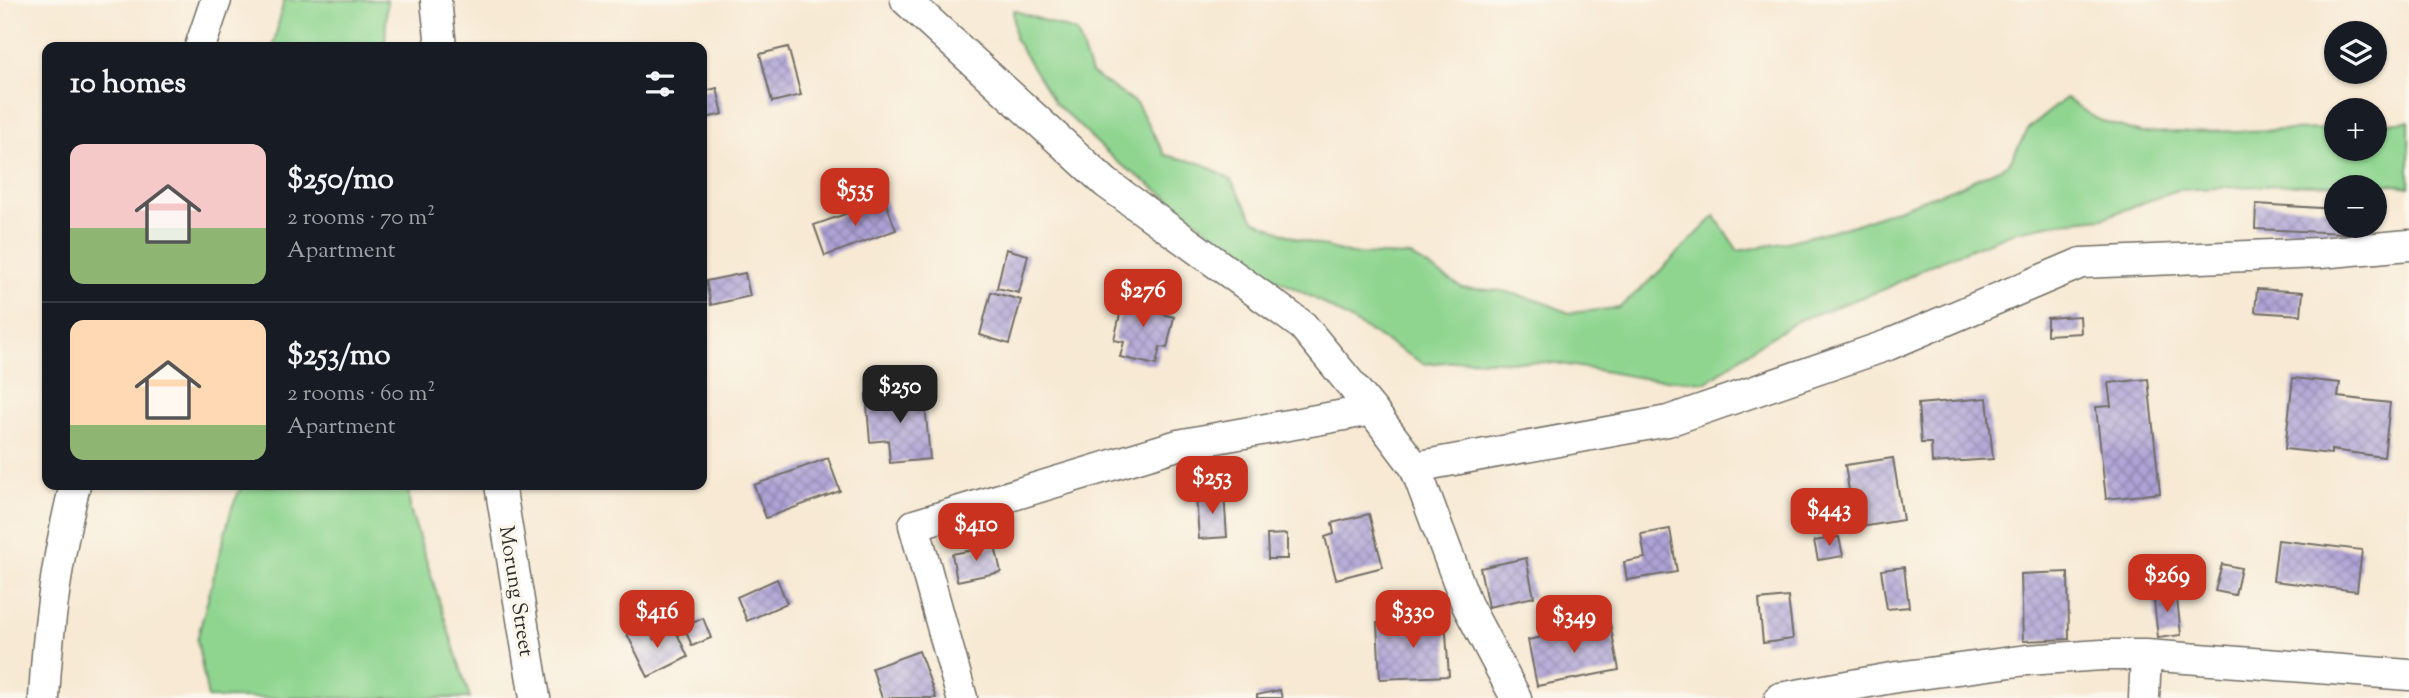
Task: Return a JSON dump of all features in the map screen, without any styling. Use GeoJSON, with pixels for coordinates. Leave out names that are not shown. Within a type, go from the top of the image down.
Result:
{"type":"FeatureCollection","features":[{"type":"Feature","properties":{"kind":"street"},"geometry":{"type":"LineString","coordinates":[[202,42],[216,0]]}},
{"type":"Feature","properties":{"kind":"street"},"geometry":{"type":"LineString","coordinates":[[436,0],[440,42]]}},
{"type":"Feature","properties":{"kind":"street"},"geometry":{"type":"LineString","coordinates":[[906,0],[1106,183],[1303,326],[1415,467],[1467,605],[1516,698]]}},
{"type":"Feature","properties":{"kind":"street"},"geometry":{"type":"LineString","coordinates":[[1415,467],[1668,421],[1888,345],[2081,263],[2320,253],[2409,245]]}},
{"type":"Feature","properties":{"kind":"street"},"geometry":{"type":"LineString","coordinates":[[962,698],[914,525],[1178,445],[1372,410]]}},
{"type":"Feature","properties":{"kind":"street"},"geometry":{"type":"LineString","coordinates":[[44,698],[46,651],[60,544],[74,490]]}},
{"type":"Feature","properties":{"kind":"street","name":"Morung Street"},"geometry":{"type":"LineString","coordinates":[[501,490],[535,698]]}},
{"type":"Feature","properties":{"kind":"street"},"geometry":{"type":"LineString","coordinates":[[1780,698],[1897,677],[2028,660],[2102,655],[2146,655],[2408,676]]}},
{"type":"Feature","properties":{"kind":"street"},"geometry":{"type":"LineString","coordinates":[[2144,698],[2146,655]]}},
{"type":"Feature","properties":{"kind":"green space"},"geometry":{"type":"Polygon","coordinates":[[[284,0],[387,0],[385,42],[274,42],[284,0]]]}},
{"type":"Feature","properties":{"kind":"green space"},"geometry":{"type":"Polygon","coordinates":[[[1013,10],[1077,32],[1091,73],[1137,104],[1165,155],[1203,164],[1231,180],[1254,220],[1295,238],[1351,254],[1411,256],[1463,288],[1503,291],[1543,302],[1569,313],[1619,308],[1715,216],[1738,251],[1854,225],[1958,187],[2008,165],[2029,128],[2066,98],[2096,119],[2141,133],[2324,129],[2324,161],[2387,161],[2387,123],[2409,121],[2409,187],[2387,184],[2387,175],[2324,175],[2324,185],[2177,190],[2103,218],[2017,231],[1935,263],[1887,288],[1797,321],[1707,382],[1642,378],[1556,363],[1468,360],[1424,364],[1312,297],[1255,269],[1173,201],[1115,160],[1055,103],[1015,39],[1013,10]]]}},
{"type":"Feature","properties":{"kind":"green space"},"geometry":{"type":"Polygon","coordinates":[[[240,490],[408,490],[410,509],[470,698],[208,698],[197,640],[232,507],[240,490]]]}},
{"type":"Feature","properties":{"kind":"building"},"geometry":{"type":"Polygon","coordinates":[[[788,47],[801,95],[772,102],[760,54],[788,47]]]}},
{"type":"Feature","properties":{"kind":"building"},"geometry":{"type":"Polygon","coordinates":[[[717,88],[723,114],[707,118],[707,91],[717,88]]]}},
{"type":"Feature","properties":{"kind":"building"},"geometry":{"type":"Polygon","coordinates":[[[885,200],[896,230],[825,256],[814,225],[885,200]]]}},
{"type":"Feature","properties":{"kind":"building"},"geometry":{"type":"Polygon","coordinates":[[[2256,204],[2324,208],[2324,232],[2255,229],[2256,204]]]}},
{"type":"Feature","properties":{"kind":"building"},"geometry":{"type":"Polygon","coordinates":[[[1006,249],[1028,255],[1019,293],[997,288],[1006,249]]]}},
{"type":"Feature","properties":{"kind":"building"},"geometry":{"type":"Polygon","coordinates":[[[745,273],[750,296],[711,305],[707,281],[745,273]]]}},
{"type":"Feature","properties":{"kind":"building"},"geometry":{"type":"Polygon","coordinates":[[[2257,289],[2303,292],[2301,315],[2255,312],[2257,289]]]}},
{"type":"Feature","properties":{"kind":"building"},"geometry":{"type":"Polygon","coordinates":[[[991,292],[1021,300],[1009,344],[980,335],[991,292]]]}},
{"type":"Feature","properties":{"kind":"building"},"geometry":{"type":"Polygon","coordinates":[[[1125,293],[1164,302],[1162,314],[1174,317],[1167,348],[1160,347],[1156,365],[1120,357],[1124,342],[1114,340],[1125,293]]]}},
{"type":"Feature","properties":{"kind":"building"},"geometry":{"type":"Polygon","coordinates":[[[2080,316],[2081,333],[2047,335],[2047,318],[2080,316]]]}},
{"type":"Feature","properties":{"kind":"building"},"geometry":{"type":"Polygon","coordinates":[[[2293,378],[2340,383],[2338,397],[2390,403],[2384,457],[2331,450],[2331,454],[2285,449],[2293,378]]]}},
{"type":"Feature","properties":{"kind":"building"},"geometry":{"type":"Polygon","coordinates":[[[2148,379],[2160,493],[2106,499],[2096,407],[2111,406],[2108,383],[2148,379]]]}},
{"type":"Feature","properties":{"kind":"building"},"geometry":{"type":"Polygon","coordinates":[[[891,391],[892,396],[924,393],[930,459],[890,463],[888,440],[870,442],[866,394],[891,391]]]}},
{"type":"Feature","properties":{"kind":"building"},"geometry":{"type":"Polygon","coordinates":[[[1987,398],[1993,459],[1932,463],[1931,443],[1921,443],[1918,404],[1987,398]]]}},
{"type":"Feature","properties":{"kind":"building"},"geometry":{"type":"Polygon","coordinates":[[[828,458],[840,491],[766,518],[754,485],[828,458]]]}},
{"type":"Feature","properties":{"kind":"building"},"geometry":{"type":"Polygon","coordinates":[[[1893,458],[1903,520],[1855,528],[1845,465],[1893,458]]]}},
{"type":"Feature","properties":{"kind":"building"},"geometry":{"type":"Polygon","coordinates":[[[1224,493],[1227,537],[1199,539],[1196,495],[1224,493]]]}},
{"type":"Feature","properties":{"kind":"building"},"geometry":{"type":"Polygon","coordinates":[[[1369,514],[1383,567],[1336,579],[1325,537],[1334,534],[1332,523],[1369,514]]]}},
{"type":"Feature","properties":{"kind":"building"},"geometry":{"type":"Polygon","coordinates":[[[1670,529],[1677,572],[1627,580],[1624,562],[1645,558],[1641,534],[1670,529]]]}},
{"type":"Feature","properties":{"kind":"building"},"geometry":{"type":"Polygon","coordinates":[[[1287,534],[1287,559],[1268,559],[1267,535],[1287,534]]]}},
{"type":"Feature","properties":{"kind":"building"},"geometry":{"type":"Polygon","coordinates":[[[1839,537],[1843,556],[1818,560],[1814,541],[1839,537]]]}},
{"type":"Feature","properties":{"kind":"building"},"geometry":{"type":"Polygon","coordinates":[[[2278,540],[2362,550],[2357,591],[2273,581],[2278,540]]]}},
{"type":"Feature","properties":{"kind":"building"},"geometry":{"type":"Polygon","coordinates":[[[995,546],[1001,572],[957,581],[952,554],[995,546]]]}},
{"type":"Feature","properties":{"kind":"building"},"geometry":{"type":"Polygon","coordinates":[[[1526,558],[1534,597],[1488,607],[1480,568],[1526,558]]]}},
{"type":"Feature","properties":{"kind":"building"},"geometry":{"type":"Polygon","coordinates":[[[2222,564],[2241,568],[2235,595],[2215,591],[2222,564]]]}},
{"type":"Feature","properties":{"kind":"building"},"geometry":{"type":"Polygon","coordinates":[[[1904,567],[1909,607],[1887,609],[1881,570],[1904,567]]]}},
{"type":"Feature","properties":{"kind":"building"},"geometry":{"type":"Polygon","coordinates":[[[2068,572],[2069,639],[2023,641],[2021,574],[2068,572]]]}},
{"type":"Feature","properties":{"kind":"building"},"geometry":{"type":"Polygon","coordinates":[[[777,579],[787,603],[747,621],[737,597],[777,579]]]}},
{"type":"Feature","properties":{"kind":"building"},"geometry":{"type":"Polygon","coordinates":[[[2176,590],[2181,635],[2158,638],[2153,592],[2176,590]]]}},
{"type":"Feature","properties":{"kind":"building"},"geometry":{"type":"Polygon","coordinates":[[[1788,597],[1793,639],[1763,643],[1759,600],[1788,597]]]}},
{"type":"Feature","properties":{"kind":"building"},"geometry":{"type":"Polygon","coordinates":[[[703,618],[711,638],[692,646],[684,627],[703,618]]]}},
{"type":"Feature","properties":{"kind":"building"},"geometry":{"type":"Polygon","coordinates":[[[1445,620],[1449,676],[1380,679],[1377,623],[1445,620]]]}},
{"type":"Feature","properties":{"kind":"building"},"geometry":{"type":"Polygon","coordinates":[[[1610,623],[1619,670],[1537,686],[1528,640],[1610,623]]]}},
{"type":"Feature","properties":{"kind":"building"},"geometry":{"type":"Polygon","coordinates":[[[646,624],[654,640],[675,629],[688,657],[648,677],[627,634],[646,624]]]}},
{"type":"Feature","properties":{"kind":"building"},"geometry":{"type":"Polygon","coordinates":[[[919,651],[936,698],[882,698],[872,668],[919,651]]]}},
{"type":"Feature","properties":{"kind":"building"},"geometry":{"type":"Polygon","coordinates":[[[1280,690],[1282,698],[1257,698],[1257,695],[1280,690]]]}}]}
